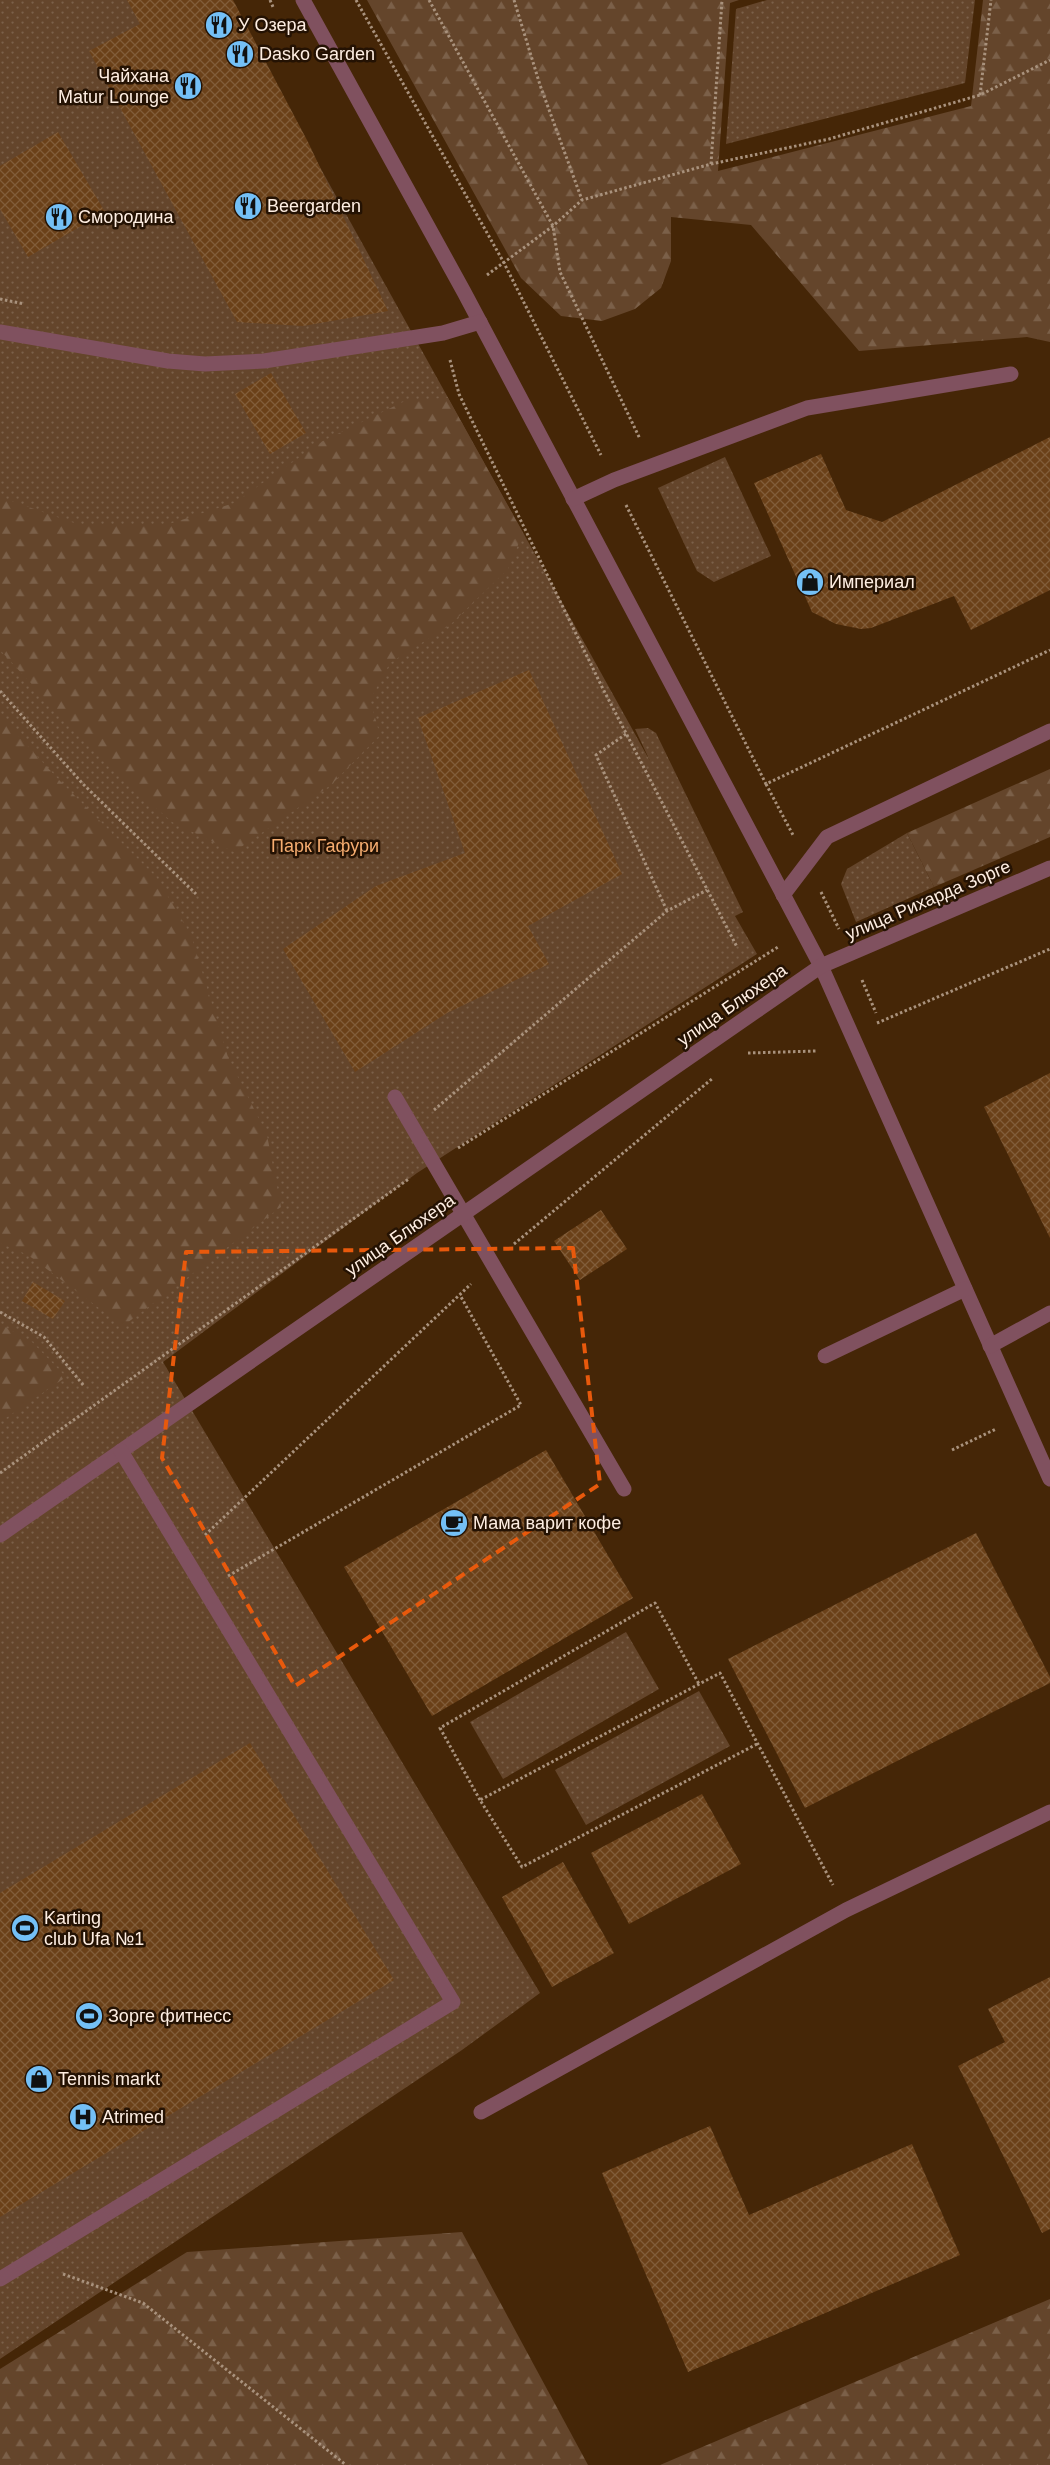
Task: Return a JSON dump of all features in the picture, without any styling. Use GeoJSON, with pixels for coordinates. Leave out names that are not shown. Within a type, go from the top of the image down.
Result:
{"type":"FeatureCollection","features":[{"type":"Feature","properties":{"kind":"street"},"geometry":{"type":"LineString","coordinates":[[303,0],[464,292],[820,966],[1050,1479]]}},
{"type":"Feature","properties":{"kind":"street"},"geometry":{"type":"LineString","coordinates":[[0,332],[168,361],[205,364],[264,361],[443,332],[480,322]]}},
{"type":"Feature","properties":{"kind":"street"},"geometry":{"type":"LineString","coordinates":[[573,499],[614,480],[807,408],[1011,374]]}},
{"type":"Feature","properties":{"kind":"street"},"geometry":{"type":"LineString","coordinates":[[783,895],[827,837],[1050,731]]}},
{"type":"Feature","properties":{"kind":"street","name":"улица Рихарда Зорге"},"geometry":{"type":"LineString","coordinates":[[820,966],[1050,868]]}},
{"type":"Feature","properties":{"kind":"street","name":"улица Блюхера"},"geometry":{"type":"LineString","coordinates":[[0,1535],[820,966]]}},
{"type":"Feature","properties":{"kind":"street"},"geometry":{"type":"LineString","coordinates":[[395,1097],[624,1489]]}},
{"type":"Feature","properties":{"kind":"street"},"geometry":{"type":"LineString","coordinates":[[825,1356],[965,1289]]}},
{"type":"Feature","properties":{"kind":"street"},"geometry":{"type":"LineString","coordinates":[[990,1346],[1050,1313]]}},
{"type":"Feature","properties":{"kind":"street"},"geometry":{"type":"LineString","coordinates":[[0,2278],[453,2002],[121,1451]]}},
{"type":"Feature","properties":{"kind":"street"},"geometry":{"type":"LineString","coordinates":[[482,2112],[846,1910],[1050,1812]]}},
{"type":"Feature","properties":{"kind":"path"},"geometry":{"type":"LineString","coordinates":[[270,0],[274,9]]}},
{"type":"Feature","properties":{"kind":"path"},"geometry":{"type":"LineString","coordinates":[[356,0],[504,263],[807,862],[880,1022]]}},
{"type":"Feature","properties":{"kind":"path"},"geometry":{"type":"LineString","coordinates":[[429,0],[553,226],[560,272],[642,443]]}},
{"type":"Feature","properties":{"kind":"path"},"geometry":{"type":"LineString","coordinates":[[514,0],[540,85],[582,200]]}},
{"type":"Feature","properties":{"kind":"path"},"geometry":{"type":"LineString","coordinates":[[711,164],[722,0]]}},
{"type":"Feature","properties":{"kind":"path"},"geometry":{"type":"LineString","coordinates":[[980,96],[991,0]]}},
{"type":"Feature","properties":{"kind":"path"},"geometry":{"type":"LineString","coordinates":[[464,292],[553,226],[582,200],[711,164],[829,139],[980,96],[1050,60]]}},
{"type":"Feature","properties":{"kind":"path"},"geometry":{"type":"LineString","coordinates":[[0,299],[28,305]]}},
{"type":"Feature","properties":{"kind":"path"},"geometry":{"type":"LineString","coordinates":[[443,332],[459,394],[626,734],[737,947]]}},
{"type":"Feature","properties":{"kind":"path"},"geometry":{"type":"LineString","coordinates":[[766,784],[1050,650]]}},
{"type":"Feature","properties":{"kind":"path"},"geometry":{"type":"LineString","coordinates":[[0,691],[83,784],[196,894]]}},
{"type":"Feature","properties":{"kind":"path"},"geometry":{"type":"LineString","coordinates":[[626,734],[596,755],[667,911]]}},
{"type":"Feature","properties":{"kind":"path"},"geometry":{"type":"LineString","coordinates":[[413,1128],[667,911],[707,890]]}},
{"type":"Feature","properties":{"kind":"path"},"geometry":{"type":"LineString","coordinates":[[0,1473],[434,1163],[802,932]]}},
{"type":"Feature","properties":{"kind":"path"},"geometry":{"type":"LineString","coordinates":[[873,1025],[1050,949]]}},
{"type":"Feature","properties":{"kind":"path"},"geometry":{"type":"LineString","coordinates":[[743,1054],[817,1051]]}},
{"type":"Feature","properties":{"kind":"path"},"geometry":{"type":"LineString","coordinates":[[184,1555],[460,1295],[492,1262],[720,1072]]}},
{"type":"Feature","properties":{"kind":"path"},"geometry":{"type":"LineString","coordinates":[[204,1589],[521,1405],[460,1295]]}},
{"type":"Feature","properties":{"kind":"path"},"geometry":{"type":"LineString","coordinates":[[0,1312],[44,1337],[84,1386]]}},
{"type":"Feature","properties":{"kind":"path"},"geometry":{"type":"LineString","coordinates":[[952,1450],[1022,1416]]}},
{"type":"Feature","properties":{"kind":"path"},"geometry":{"type":"LineString","coordinates":[[699,1684],[655,1603],[440,1728],[480,1800],[522,1867],[757,1744]]}},
{"type":"Feature","properties":{"kind":"path"},"geometry":{"type":"LineString","coordinates":[[480,1800],[720,1673],[846,1910]]}},
{"type":"Feature","properties":{"kind":"path"},"geometry":{"type":"LineString","coordinates":[[28,2261],[144,2303],[346,2465]]}},
{"type":"Feature","properties":{"kind":"highlighted area"},"geometry":{"type":"Polygon","coordinates":[[[573,1248],[600,1484],[295,1686],[162,1458],[186,1252],[573,1248]]]}},
{"type":"Feature","properties":{"kind":"green space","name":"Парк Гафури"},"geometry":{"type":"Polygon","coordinates":[[[0,0],[227,0],[650,761],[635,729],[648,728],[656,733],[743,912],[735,916],[757,954],[417,1173],[163,1362],[540,1993],[462,2050],[0,2359],[0,0]]]}},
{"type":"Feature","properties":{"kind":"green space"},"geometry":{"type":"Polygon","coordinates":[[[367,0],[739,0],[730,3],[718,171],[971,106],[983,0],[1050,0],[1050,342],[1027,337],[859,351],[751,225],[671,217],[671,261],[661,288],[635,309],[602,321],[561,316],[521,278],[367,0]]]}},
{"type":"Feature","properties":{"kind":"green space"},"geometry":{"type":"Polygon","coordinates":[[[767,0],[975,0],[965,83],[726,144],[736,9],[767,0]]]}},
{"type":"Feature","properties":{"kind":"green space"},"geometry":{"type":"Polygon","coordinates":[[[448,398],[523,533],[508,569],[450,625],[390,663],[370,700],[380,735],[331,785],[234,852],[172,822],[107,765],[0,650],[0,497],[80,525],[169,524],[234,503],[323,441],[407,400],[448,398]]]}},
{"type":"Feature","properties":{"kind":"green space"},"geometry":{"type":"Polygon","coordinates":[[[725,457],[771,556],[714,582],[697,571],[658,488],[725,457]]]}},
{"type":"Feature","properties":{"kind":"green space"},"geometry":{"type":"Polygon","coordinates":[[[0,716],[60,781],[157,878],[191,935],[228,1057],[267,1135],[281,1207],[123,1326],[28,1255],[0,1243],[0,716]]]}},
{"type":"Feature","properties":{"kind":"green space"},"geometry":{"type":"Polygon","coordinates":[[[1050,769],[1050,837],[934,887],[907,833],[1050,769]]]}},
{"type":"Feature","properties":{"kind":"green space"},"geometry":{"type":"Polygon","coordinates":[[[907,833],[934,887],[856,922],[841,884],[847,869],[907,833]]]}},
{"type":"Feature","properties":{"kind":"green space"},"geometry":{"type":"Polygon","coordinates":[[[0,1324],[32,1342],[66,1377],[0,1422],[0,1324]]]}},
{"type":"Feature","properties":{"kind":"green space"},"geometry":{"type":"Polygon","coordinates":[[[626,1632],[659,1689],[503,1779],[470,1722],[626,1632]]]}},
{"type":"Feature","properties":{"kind":"green space"},"geometry":{"type":"Polygon","coordinates":[[[699,1691],[730,1746],[586,1825],[555,1770],[699,1691]]]}},
{"type":"Feature","properties":{"kind":"green space"},"geometry":{"type":"Polygon","coordinates":[[[462,2232],[588,2465],[0,2465],[0,2369],[187,2252],[462,2232]]]}},
{"type":"Feature","properties":{"kind":"green space"},"geometry":{"type":"Polygon","coordinates":[[[1050,2299],[1050,2465],[660,2465],[1050,2299]]]}},
{"type":"Feature","properties":{"kind":"building"},"geometry":{"type":"Polygon","coordinates":[[[127,0],[233,0],[308,142],[388,311],[303,326],[237,322],[89,51],[140,24],[127,0]]]}},
{"type":"Feature","properties":{"kind":"building"},"geometry":{"type":"Polygon","coordinates":[[[58,132],[105,212],[28,257],[0,209],[0,166],[58,132]]]}},
{"type":"Feature","properties":{"kind":"building"},"geometry":{"type":"Polygon","coordinates":[[[271,373],[306,433],[270,454],[235,394],[271,373]]]}},
{"type":"Feature","properties":{"kind":"building"},"geometry":{"type":"Polygon","coordinates":[[[1050,437],[1050,590],[971,630],[954,596],[871,628],[861,629],[836,624],[812,612],[754,483],[821,454],[846,510],[882,522],[1050,437]]]}},
{"type":"Feature","properties":{"kind":"building"},"geometry":{"type":"Polygon","coordinates":[[[529,670],[622,874],[528,926],[549,964],[447,1013],[355,1072],[283,949],[376,886],[465,853],[418,718],[529,670]]]}},
{"type":"Feature","properties":{"kind":"building"},"geometry":{"type":"Polygon","coordinates":[[[1050,1073],[1050,1238],[984,1107],[1050,1073]]]}},
{"type":"Feature","properties":{"kind":"building"},"geometry":{"type":"Polygon","coordinates":[[[601,1210],[627,1249],[580,1280],[554,1241],[601,1210]]]}},
{"type":"Feature","properties":{"kind":"building"},"geometry":{"type":"Polygon","coordinates":[[[33,1282],[65,1301],[53,1319],[22,1301],[33,1282]]]}},
{"type":"Feature","properties":{"kind":"building"},"geometry":{"type":"Polygon","coordinates":[[[546,1450],[633,1598],[432,1716],[344,1567],[546,1450]]]}},
{"type":"Feature","properties":{"kind":"building"},"geometry":{"type":"Polygon","coordinates":[[[976,1533],[1050,1677],[1050,1683],[805,1808],[728,1659],[976,1533]]]}},
{"type":"Feature","properties":{"kind":"building"},"geometry":{"type":"Polygon","coordinates":[[[250,1743],[394,1980],[0,2217],[0,1893],[250,1743]]]}},
{"type":"Feature","properties":{"kind":"building"},"geometry":{"type":"Polygon","coordinates":[[[702,1794],[741,1864],[629,1924],[591,1853],[702,1794]]]}},
{"type":"Feature","properties":{"kind":"building"},"geometry":{"type":"Polygon","coordinates":[[[563,1862],[614,1953],[552,1987],[502,1897],[563,1862]]]}},
{"type":"Feature","properties":{"kind":"building"},"geometry":{"type":"Polygon","coordinates":[[[1050,1977],[1050,2229],[1042,2233],[958,2066],[1005,2042],[988,2009],[1050,1977]]]}},
{"type":"Feature","properties":{"kind":"building"},"geometry":{"type":"Polygon","coordinates":[[[710,2126],[749,2215],[912,2144],[960,2255],[688,2372],[602,2173],[710,2126]]]}},
{"type":"Feature","properties":{"kind":"place","name":"У Озера"},"geometry":{"type":"Point","coordinates":[219,25]}},
{"type":"Feature","properties":{"kind":"place","name":"Dasko Garden"},"geometry":{"type":"Point","coordinates":[240,54]}},
{"type":"Feature","properties":{"kind":"place","name":"Чайхана Matur Lounge"},"geometry":{"type":"Point","coordinates":[188,86]}},
{"type":"Feature","properties":{"kind":"place","name":"Beergarden"},"geometry":{"type":"Point","coordinates":[248,206]}},
{"type":"Feature","properties":{"kind":"place","name":"Смородина"},"geometry":{"type":"Point","coordinates":[59,217]}},
{"type":"Feature","properties":{"kind":"place","name":"Империал"},"geometry":{"type":"Point","coordinates":[810,582]}},
{"type":"Feature","properties":{"kind":"place","name":"Мама варит кофе"},"geometry":{"type":"Point","coordinates":[454,1523]}},
{"type":"Feature","properties":{"kind":"place","name":"Karting club Ufa №1"},"geometry":{"type":"Point","coordinates":[25,1928]}},
{"type":"Feature","properties":{"kind":"place","name":"Зорге фитнесс"},"geometry":{"type":"Point","coordinates":[89,2016]}},
{"type":"Feature","properties":{"kind":"place","name":"Tennis markt"},"geometry":{"type":"Point","coordinates":[39,2079]}},
{"type":"Feature","properties":{"kind":"place","name":"Atrimed"},"geometry":{"type":"Point","coordinates":[83,2117]}}]}
